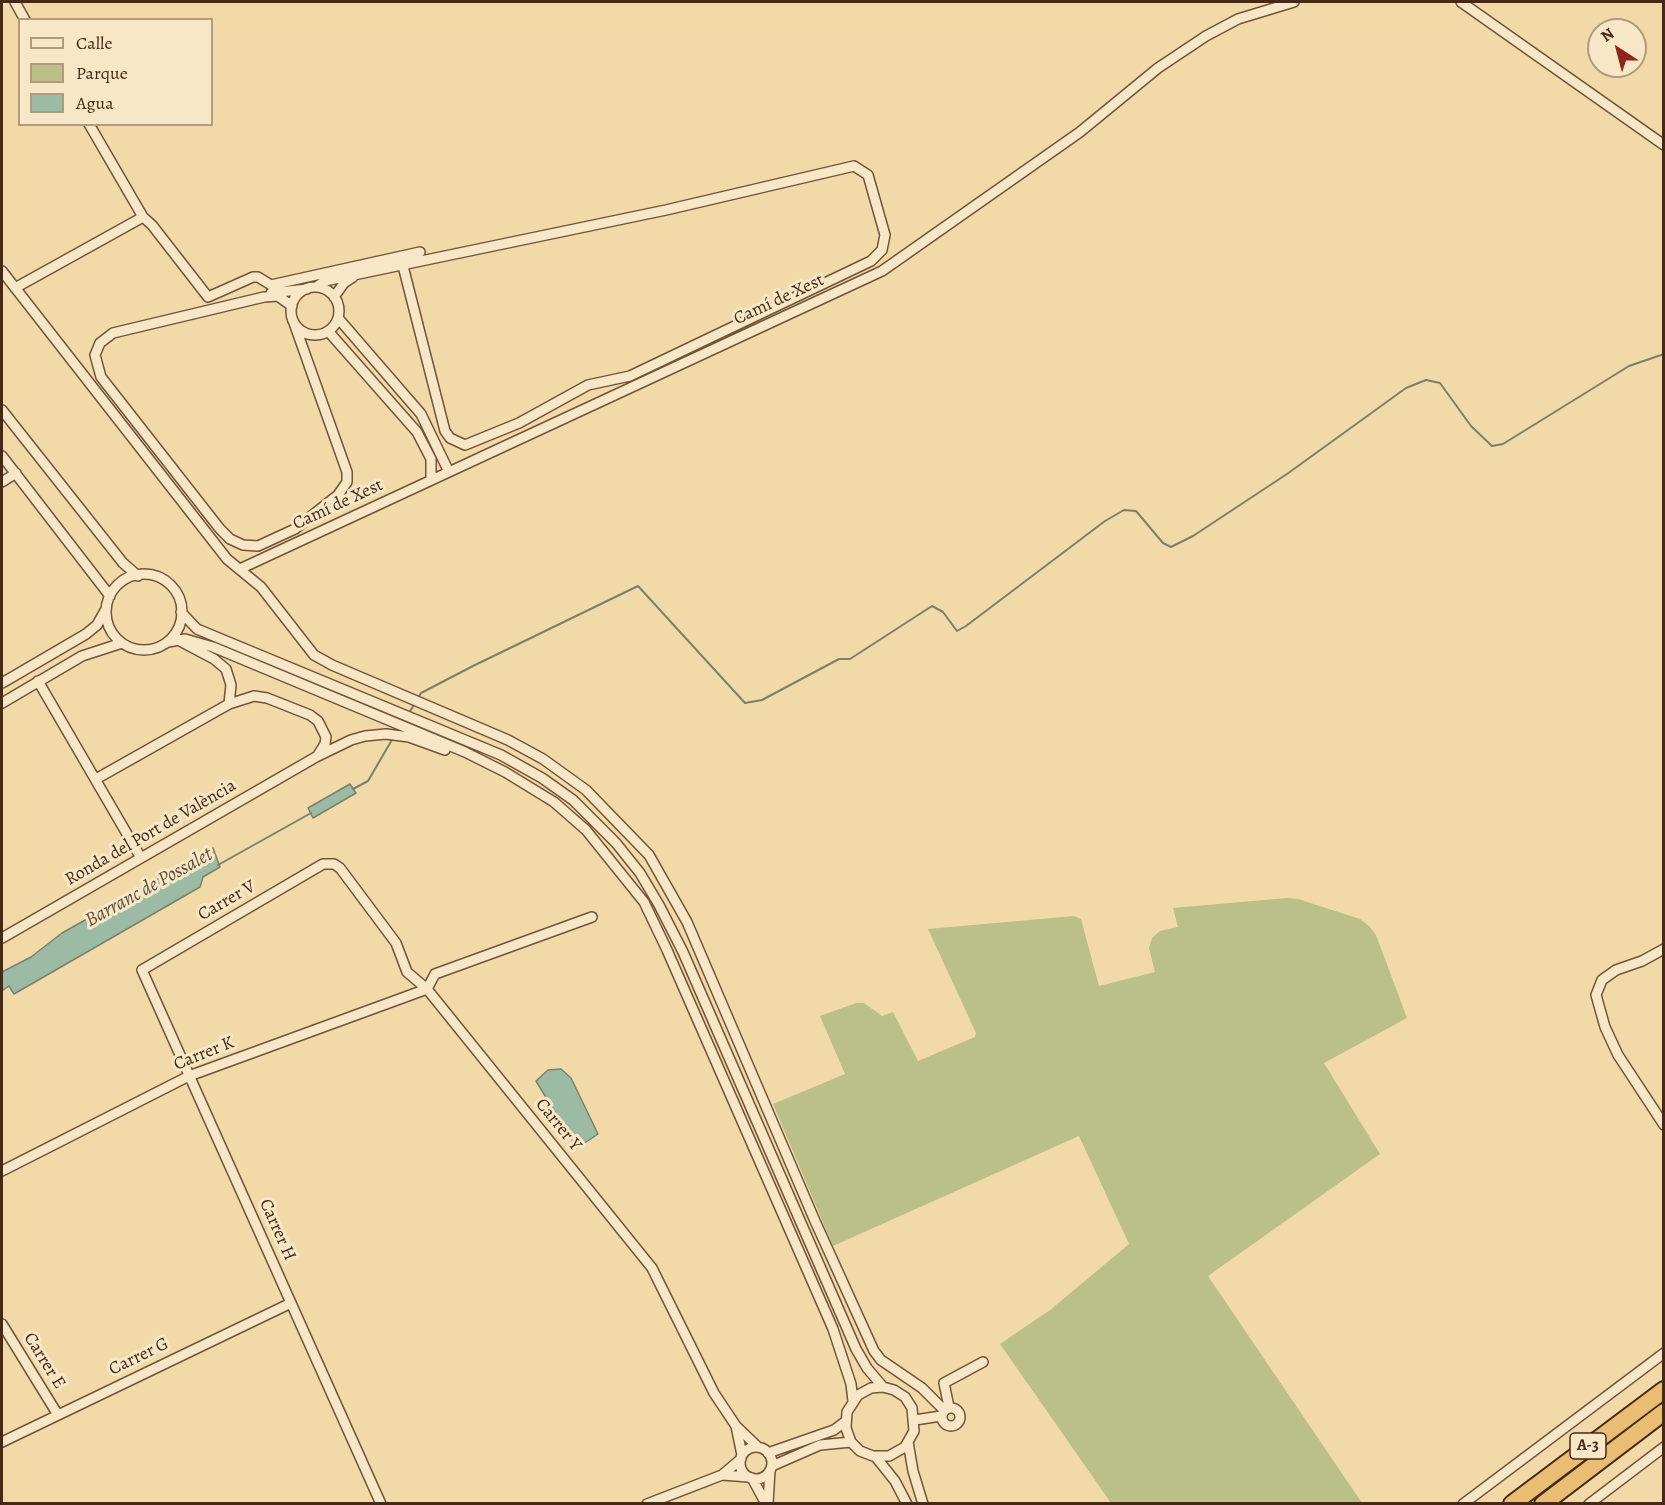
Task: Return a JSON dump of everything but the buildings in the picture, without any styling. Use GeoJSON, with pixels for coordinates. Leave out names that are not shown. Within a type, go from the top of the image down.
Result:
{"type":"FeatureCollection","features":[{"type":"Feature","properties":{"kind":"highway","name":"A-3"},"geometry":{"type":"LineString","coordinates":[[1512,1503],[1664,1390]]}},
{"type":"Feature","properties":{"kind":"highway","name":"A-3"},"geometry":{"type":"LineString","coordinates":[[1544,1503],[1664,1413]]}},
{"type":"Feature","properties":{"kind":"street"},"geometry":{"type":"LineString","coordinates":[[15,2],[24,18]]}},
{"type":"Feature","properties":{"kind":"street","name":"Camí de Xest"},"geometry":{"type":"LineString","coordinates":[[242,568],[882,271],[1080,132],[1158,68],[1206,36],[1238,19],[1294,2]]}},
{"type":"Feature","properties":{"kind":"street"},"geometry":{"type":"LineString","coordinates":[[1461,2],[1664,146]]}},
{"type":"Feature","properties":{"kind":"street"},"geometry":{"type":"LineString","coordinates":[[90,126],[143,217],[152,225],[208,297],[253,277],[258,277],[271,285],[420,252]]}},
{"type":"Feature","properties":{"kind":"street"},"geometry":{"type":"LineString","coordinates":[[292,306],[278,296],[264,297],[112,333],[100,343],[95,356],[100,377],[220,529],[231,539],[243,545],[258,546],[295,528],[338,495],[347,482],[347,472],[294,323],[292,306],[296,298],[325,281],[666,210],[854,166],[868,175],[885,235],[882,250],[871,261],[630,376],[588,385],[519,423],[465,445],[450,438],[445,430],[403,266]]}},
{"type":"Feature","properties":{"kind":"street"},"geometry":{"type":"LineString","coordinates":[[15,288],[143,217]]}},
{"type":"Feature","properties":{"kind":"street"},"geometry":{"type":"LineString","coordinates":[[2,271],[227,558],[242,568],[279,609],[314,655],[332,665],[508,740],[543,759],[586,790],[649,855],[687,922],[815,1221],[874,1351],[880,1360],[914,1382],[945,1411]]}},
{"type":"Feature","properties":{"kind":"street"},"geometry":{"type":"LineString","coordinates":[[334,297],[344,283],[356,276]]}},
{"type":"Feature","properties":{"kind":"street"},"geometry":{"type":"LineString","coordinates":[[264,297],[295,288],[326,290],[334,297],[339,307],[338,318],[328,331],[318,335],[307,345],[305,351]]}},
{"type":"Feature","properties":{"kind":"street"},"geometry":{"type":"LineString","coordinates":[[338,318],[421,414],[449,472]]}},
{"type":"Feature","properties":{"kind":"street"},"geometry":{"type":"LineString","coordinates":[[294,323],[307,334],[318,335]]}},
{"type":"Feature","properties":{"kind":"street"},"geometry":{"type":"LineString","coordinates":[[328,331],[417,432],[431,459],[431,480]]}},
{"type":"Feature","properties":{"kind":"street"},"geometry":{"type":"LineString","coordinates":[[2,410],[118,558],[138,576]]}},
{"type":"Feature","properties":{"kind":"street"},"geometry":{"type":"LineString","coordinates":[[2,456],[110,596]]}},
{"type":"Feature","properties":{"kind":"street"},"geometry":{"type":"LineString","coordinates":[[2,482],[16,473]]}},
{"type":"Feature","properties":{"kind":"street"},"geometry":{"type":"LineString","coordinates":[[2,683],[86,634],[97,625],[110,596],[119,583],[138,576],[149,575],[168,584],[177,594],[181,612],[179,626],[168,642]]}},
{"type":"Feature","properties":{"kind":"street"},"geometry":{"type":"LineString","coordinates":[[106,609],[111,632],[122,644],[141,650],[185,639],[213,647],[505,772],[554,802],[586,830],[644,902],[667,950],[833,1329],[852,1384],[853,1401]]}},
{"type":"Feature","properties":{"kind":"street"},"geometry":{"type":"LineString","coordinates":[[181,612],[197,629],[501,755],[542,778],[573,800],[616,843],[640,873],[659,904],[683,952],[856,1349],[867,1368],[883,1387]]}},
{"type":"Feature","properties":{"kind":"street"},"geometry":{"type":"LineString","coordinates":[[178,640],[226,669],[231,685],[229,704]]}},
{"type":"Feature","properties":{"kind":"street"},"geometry":{"type":"LineString","coordinates":[[2,703],[81,656],[122,644]]}},
{"type":"Feature","properties":{"kind":"street"},"geometry":{"type":"LineString","coordinates":[[38,681],[141,858]]}},
{"type":"Feature","properties":{"kind":"street"},"geometry":{"type":"LineString","coordinates":[[96,779],[229,704],[254,696],[310,715],[324,728],[326,744],[316,757]]}},
{"type":"Feature","properties":{"kind":"street","name":"Ronda del Port de València"},"geometry":{"type":"LineString","coordinates":[[2,938],[316,757],[365,735],[386,734],[409,737],[446,751],[517,785],[543,802],[619,869]]}},
{"type":"Feature","properties":{"kind":"street","name":"Carrer V"},"geometry":{"type":"LineString","coordinates":[[142,970],[323,864],[329,863]]}},
{"type":"Feature","properties":{"kind":"street","name":"Carrer Y"},"geometry":{"type":"LineString","coordinates":[[329,863],[340,868],[396,943],[407,972],[427,989],[652,1268],[714,1393],[736,1426],[758,1447]]}},
{"type":"Feature","properties":{"kind":"street"},"geometry":{"type":"LineString","coordinates":[[427,989],[435,974],[592,917]]}},
{"type":"Feature","properties":{"kind":"street"},"geometry":{"type":"LineString","coordinates":[[1664,948],[1642,961],[1616,970],[1602,980],[1596,995],[1605,1027],[1618,1054],[1664,1125]]}},
{"type":"Feature","properties":{"kind":"street","name":"Carrer H"},"geometry":{"type":"LineString","coordinates":[[142,970],[381,1503]]}},
{"type":"Feature","properties":{"kind":"street","name":"Carrer K"},"geometry":{"type":"LineString","coordinates":[[2,1171],[189,1076],[427,989]]}},
{"type":"Feature","properties":{"kind":"street","name":"Carrer G"},"geometry":{"type":"LineString","coordinates":[[2,1442],[291,1303]]}},
{"type":"Feature","properties":{"kind":"street","name":"Carrer E"},"geometry":{"type":"LineString","coordinates":[[2,1324],[57,1415]]}},
{"type":"Feature","properties":{"kind":"street"},"geometry":{"type":"LineString","coordinates":[[1462,1503],[1664,1353]]}},
{"type":"Feature","properties":{"kind":"street"},"geometry":{"type":"LineString","coordinates":[[945,1411],[944,1383],[983,1362]]}},
{"type":"Feature","properties":{"kind":"street"},"geometry":{"type":"LineString","coordinates":[[883,1387],[894,1390],[905,1397],[912,1408],[915,1420],[914,1431],[900,1451],[889,1456],[875,1456],[860,1451],[851,1442],[846,1428],[847,1412],[853,1401],[871,1388],[883,1387]]}},
{"type":"Feature","properties":{"kind":"street"},"geometry":{"type":"LineString","coordinates":[[915,1420],[945,1411]]}},
{"type":"Feature","properties":{"kind":"street"},"geometry":{"type":"LineString","coordinates":[[768,1453],[834,1430],[846,1421]]}},
{"type":"Feature","properties":{"kind":"street","name":"Carrer Y"},"geometry":{"type":"LineString","coordinates":[[736,1426],[742,1457]]}},
{"type":"Feature","properties":{"kind":"street"},"geometry":{"type":"LineString","coordinates":[[722,1475],[764,1477],[771,1468],[820,1445],[851,1442]]}},
{"type":"Feature","properties":{"kind":"street"},"geometry":{"type":"LineString","coordinates":[[908,1442],[913,1471],[923,1503]]}},
{"type":"Feature","properties":{"kind":"street"},"geometry":{"type":"LineString","coordinates":[[647,1503],[666,1500],[722,1475],[746,1451],[758,1447],[768,1453],[771,1468],[767,1503]]}},
{"type":"Feature","properties":{"kind":"street"},"geometry":{"type":"LineString","coordinates":[[1589,1503],[1664,1447]]}},
{"type":"Feature","properties":{"kind":"street"},"geometry":{"type":"LineString","coordinates":[[875,1456],[895,1481],[907,1503]]}},
{"type":"Feature","properties":{"kind":"street"},"geometry":{"type":"LineString","coordinates":[[742,1457],[742,1470],[751,1477],[767,1503]]}},
{"type":"Feature","properties":{"kind":"green space"},"geometry":{"type":"Polygon","coordinates":[[[1298,899],[1360,919],[1369,926],[1376,935],[1407,1018],[1324,1063],[1380,1154],[1208,1276],[1362,1503],[1111,1503],[1000,1344],[1050,1310],[1129,1244],[1079,1136],[833,1246],[773,1104],[845,1074],[820,1016],[856,1003],[864,1003],[882,1016],[893,1012],[918,1061],[975,1037],[976,1033],[928,929],[1074,916],[1081,919],[1099,986],[1155,972],[1149,948],[1152,938],[1160,931],[1178,927],[1173,908],[1298,899]]]}},
{"type":"Feature","properties":{"kind":"water"},"geometry":{"type":"Polygon","coordinates":[[[350,784],[356,793],[313,818],[308,808],[350,784]]]}},
{"type":"Feature","properties":{"kind":"water"},"geometry":{"type":"Polygon","coordinates":[[[213,848],[220,867],[203,877],[200,887],[14,994],[9,986],[2,991],[2,972],[31,957],[62,933],[213,848]]]}},
{"type":"Feature","properties":{"kind":"water"},"geometry":{"type":"Polygon","coordinates":[[[561,1069],[571,1078],[598,1134],[577,1148],[536,1081],[548,1070],[561,1069]]]}},
{"type":"Feature","properties":{"kind":"waterway"},"geometry":{"type":"LineString","coordinates":[[418,698],[421,693],[473,666],[638,586],[745,703],[762,700],[839,659],[850,659],[932,606],[943,612],[957,631],[1105,521],[1124,510],[1136,511],[1163,543],[1171,547],[1193,536],[1287,474],[1406,388],[1426,380],[1440,383],[1471,426],[1492,446],[1503,444],[1629,366],[1664,354]]}},
{"type":"Feature","properties":{"kind":"waterway"},"geometry":{"type":"LineString","coordinates":[[409,713],[415,703]]}},
{"type":"Feature","properties":{"kind":"waterway"},"geometry":{"type":"LineString","coordinates":[[353,789],[368,781],[393,738]]}},
{"type":"Feature","properties":{"kind":"waterway","name":"Barranc de Possalet"},"geometry":{"type":"LineString","coordinates":[[218,865],[311,813]]}}]}
